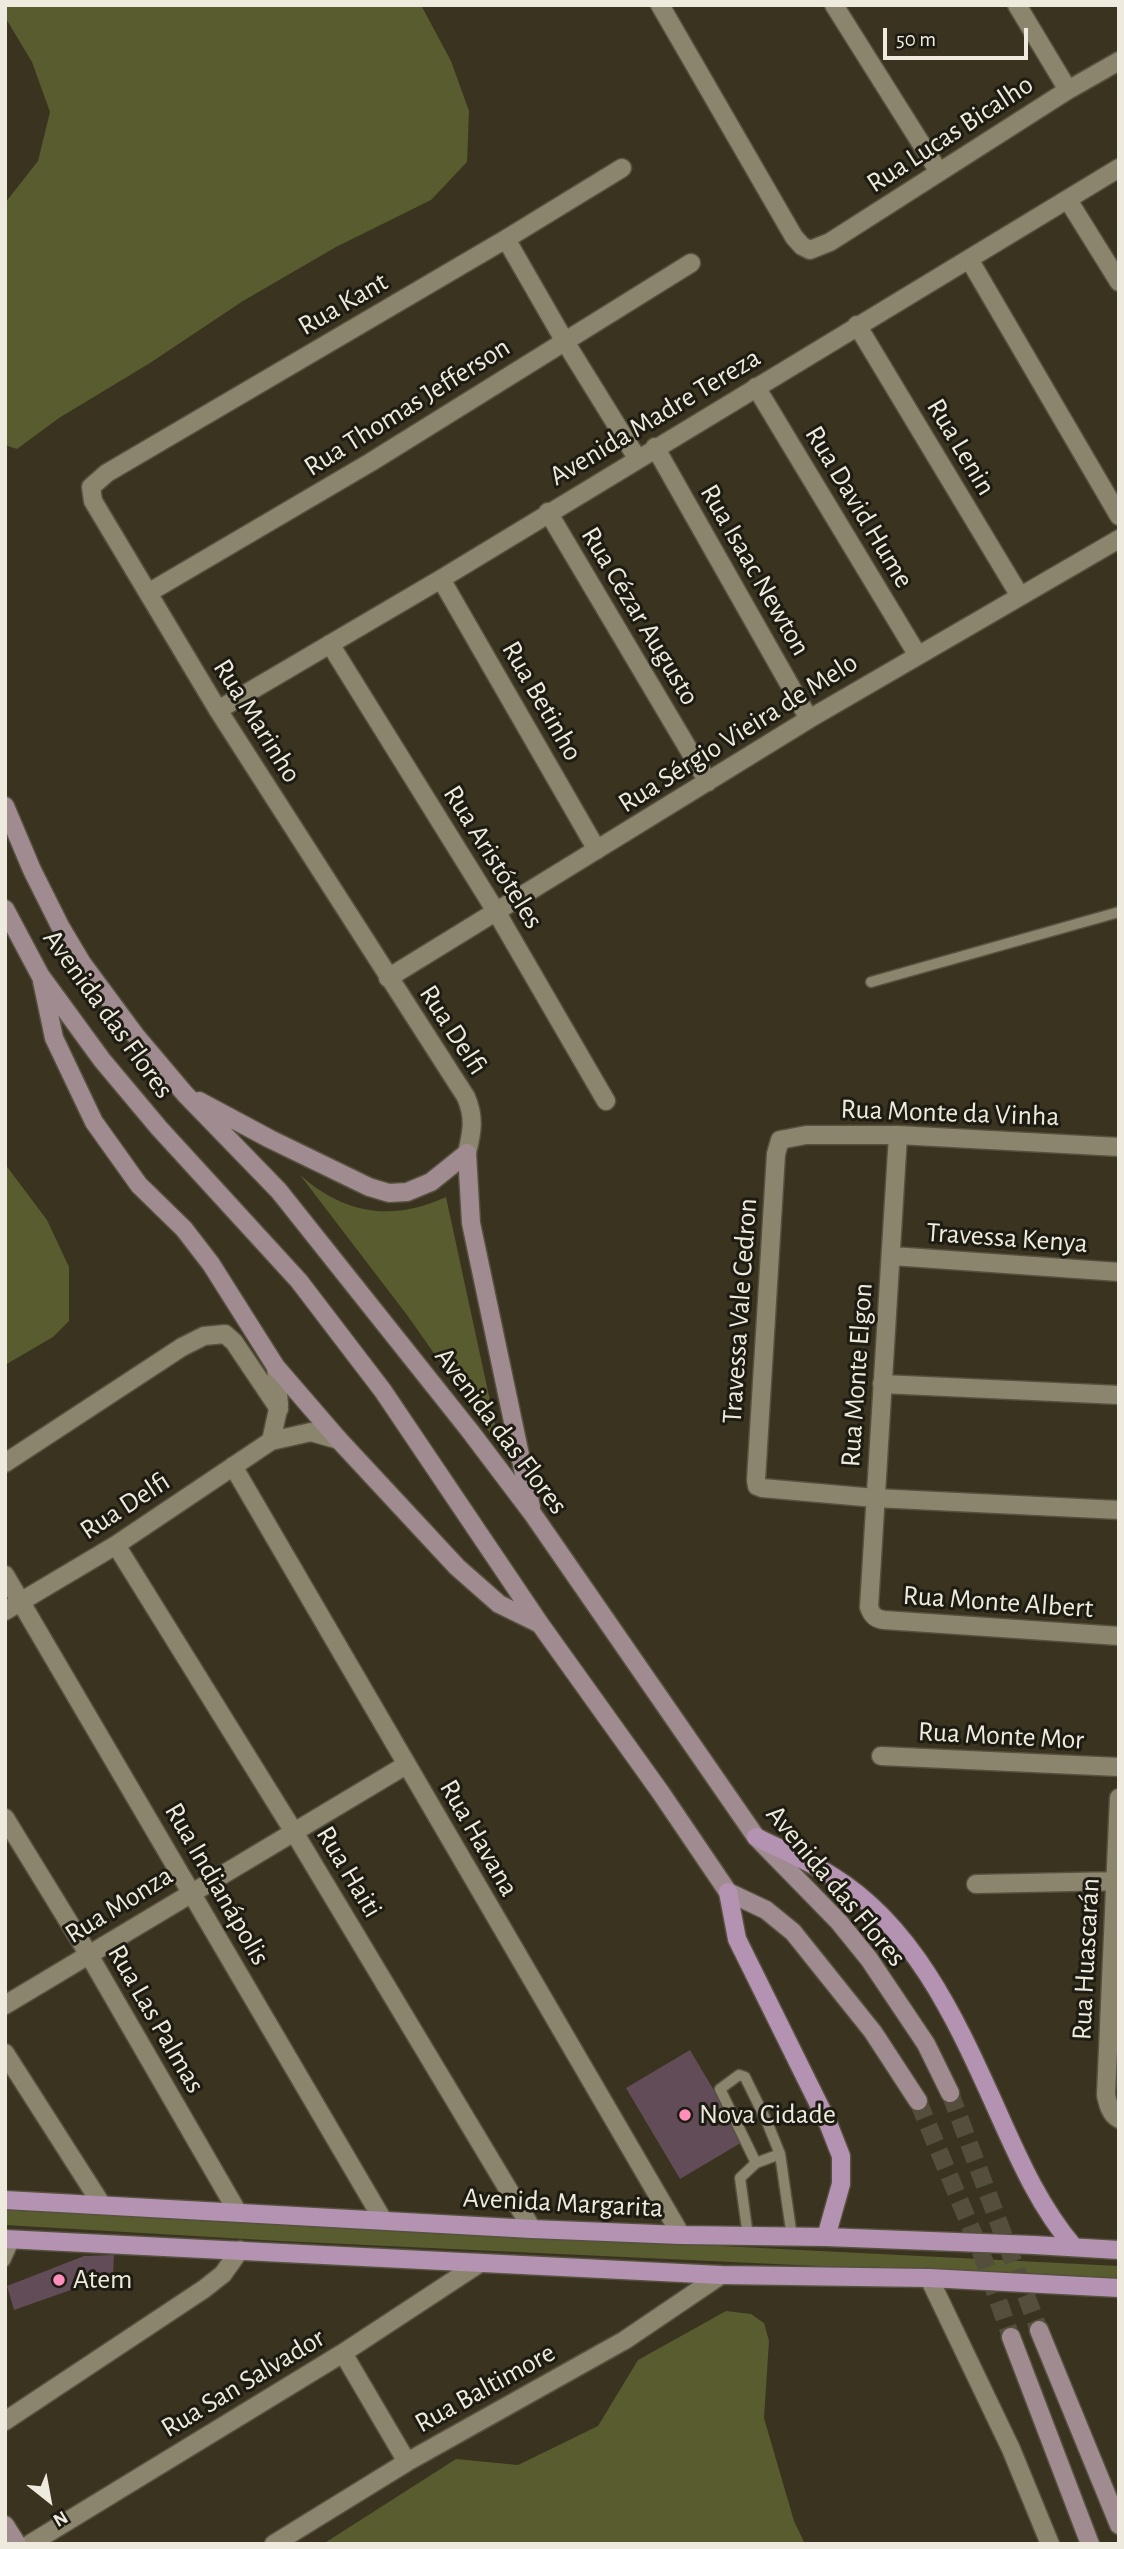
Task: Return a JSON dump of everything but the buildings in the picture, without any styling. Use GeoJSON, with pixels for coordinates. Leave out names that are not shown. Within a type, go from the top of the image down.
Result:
{"type":"FeatureCollection","features":[{"type":"Feature","properties":{"kind":"main road","name":"Avenida das Flores"},"geometry":{"type":"LineString","coordinates":[[5,806],[32,870],[82,963],[136,1036],[185,1094],[279,1191],[461,1420],[532,1513],[757,1837],[839,1922],[869,1959],[926,2044],[950,2093]]}},
{"type":"Feature","properties":{"kind":"main road","name":"Avenida das Flores"},"geometry":{"type":"LineString","coordinates":[[5,909],[40,975],[102,1060],[159,1128],[299,1281],[391,1402],[540,1624],[728,1892]]}},
{"type":"Feature","properties":{"kind":"main road"},"geometry":{"type":"LineString","coordinates":[[40,975],[54,1038],[94,1122],[139,1185],[184,1229],[211,1264],[276,1367],[339,1440],[457,1567],[499,1604],[540,1624]]}},
{"type":"Feature","properties":{"kind":"main road"},"geometry":{"type":"LineString","coordinates":[[185,1094],[270,1139],[369,1187],[389,1193],[407,1192],[431,1182],[467,1153]]}},
{"type":"Feature","properties":{"kind":"main road"},"geometry":{"type":"LineString","coordinates":[[467,1153],[468,1194],[475,1244],[532,1513]]}},
{"type":"Feature","properties":{"kind":"main road"},"geometry":{"type":"LineString","coordinates":[[757,1837],[833,1877],[865,1901],[904,1942],[953,2017],[1046,2211],[1074,2247]]}},
{"type":"Feature","properties":{"kind":"main road"},"geometry":{"type":"LineString","coordinates":[[728,1892],[766,1910],[793,1932],[873,2032],[918,2101]]}},
{"type":"Feature","properties":{"kind":"main road"},"geometry":{"type":"LineString","coordinates":[[728,1892],[737,1939],[828,2123],[841,2155],[841,2184],[826,2237]]}},
{"type":"Feature","properties":{"kind":"main road","name":"Avenida Margarita"},"geometry":{"type":"LineString","coordinates":[[5,2200],[532,2229],[826,2237],[1119,2250]]}},
{"type":"Feature","properties":{"kind":"main road"},"geometry":{"type":"LineString","coordinates":[[8,2241],[721,2275],[929,2278],[1119,2288]]}},
{"type":"Feature","properties":{"kind":"main road"},"geometry":{"type":"LineString","coordinates":[[1040,2330],[1119,2525]]}},
{"type":"Feature","properties":{"kind":"main road"},"geometry":{"type":"LineString","coordinates":[[1011,2337],[1090,2544]]}},
{"type":"Feature","properties":{"kind":"main road"},"geometry":{"type":"LineString","coordinates":[[5,2525],[17,2544]]}},
{"type":"Feature","properties":{"kind":"street","name":"Rua Lucas Bicalho"},"geometry":{"type":"LineString","coordinates":[[660,5],[794,237],[810,250],[830,242],[1068,90],[1119,61]]}},
{"type":"Feature","properties":{"kind":"street"},"geometry":{"type":"LineString","coordinates":[[834,5],[939,172]]}},
{"type":"Feature","properties":{"kind":"street"},"geometry":{"type":"LineString","coordinates":[[1017,5],[1068,90]]}},
{"type":"Feature","properties":{"kind":"street","name":"Rua Kant"},"geometry":{"type":"LineString","coordinates":[[91,487],[107,473],[622,168]]}},
{"type":"Feature","properties":{"kind":"street","name":"Avenida Madre Tereza"},"geometry":{"type":"LineString","coordinates":[[218,710],[441,579],[1119,168]]}},
{"type":"Feature","properties":{"kind":"street"},"geometry":{"type":"LineString","coordinates":[[1068,200],[1119,282]]}},
{"type":"Feature","properties":{"kind":"street"},"geometry":{"type":"LineString","coordinates":[[506,239],[637,458]]}},
{"type":"Feature","properties":{"kind":"street"},"geometry":{"type":"LineString","coordinates":[[969,259],[1119,516]]}},
{"type":"Feature","properties":{"kind":"street","name":"Rua Thomas Jefferson"},"geometry":{"type":"LineString","coordinates":[[148,593],[372,462],[691,263]]}},
{"type":"Feature","properties":{"kind":"street","name":"Rua Lenin"},"geometry":{"type":"LineString","coordinates":[[857,325],[1020,596]]}},
{"type":"Feature","properties":{"kind":"street","name":"Rua David Hume"},"geometry":{"type":"LineString","coordinates":[[756,387],[917,654]]}},
{"type":"Feature","properties":{"kind":"street","name":"Rua Isaac Newton"},"geometry":{"type":"LineString","coordinates":[[655,447],[809,719]]}},
{"type":"Feature","properties":{"kind":"street","name":"Rua Marinho"},"geometry":{"type":"LineString","coordinates":[[91,487],[93,501],[218,710],[388,978]]}},
{"type":"Feature","properties":{"kind":"street","name":"Rua Cézar Augusto"},"geometry":{"type":"LineString","coordinates":[[548,512],[708,782]]}},
{"type":"Feature","properties":{"kind":"street","name":"Rua Sérgio Vieira de Melo"},"geometry":{"type":"LineString","coordinates":[[388,978],[809,719],[1119,538]]}},
{"type":"Feature","properties":{"kind":"street","name":"Rua Betinho"},"geometry":{"type":"LineString","coordinates":[[441,579],[597,850]]}},
{"type":"Feature","properties":{"kind":"street","name":"Rua Aristóteles"},"geometry":{"type":"LineString","coordinates":[[330,645],[497,913],[606,1101]]}},
{"type":"Feature","properties":{"kind":"street","name":"Rua Delfi"},"geometry":{"type":"LineString","coordinates":[[388,978],[466,1097],[474,1126],[467,1153]]}},
{"type":"Feature","properties":{"kind":"street","name":"Rua Monte da Vinha"},"geometry":{"type":"LineString","coordinates":[[780,1140],[806,1135],[898,1135],[1119,1147]]}},
{"type":"Feature","properties":{"kind":"street","name":"Rua Monte Elgon"},"geometry":{"type":"LineString","coordinates":[[874,1617],[869,1607],[898,1135]]}},
{"type":"Feature","properties":{"kind":"street","name":"Travessa Vale Cedron"},"geometry":{"type":"LineString","coordinates":[[780,1140],[776,1154],[757,1486],[875,1498]]}},
{"type":"Feature","properties":{"kind":"street","name":"Travessa Kenya"},"geometry":{"type":"LineString","coordinates":[[892,1256],[1119,1272]]}},
{"type":"Feature","properties":{"kind":"street"},"geometry":{"type":"LineString","coordinates":[[5,1462],[182,1347],[204,1336],[225,1334],[234,1342],[279,1409]]}},
{"type":"Feature","properties":{"kind":"street"},"geometry":{"type":"LineString","coordinates":[[271,1441],[279,1409],[276,1367]]}},
{"type":"Feature","properties":{"kind":"street"},"geometry":{"type":"LineString","coordinates":[[883,1384],[1119,1395]]}},
{"type":"Feature","properties":{"kind":"street","name":"Rua Delfi"},"geometry":{"type":"LineString","coordinates":[[13,1607],[116,1545],[271,1441],[311,1432],[339,1440]]}},
{"type":"Feature","properties":{"kind":"street","name":"Rua Havana"},"geometry":{"type":"LineString","coordinates":[[233,1466],[681,2235]]}},
{"type":"Feature","properties":{"kind":"street"},"geometry":{"type":"LineString","coordinates":[[875,1498],[1119,1510]]}},
{"type":"Feature","properties":{"kind":"street","name":"Rua Haiti"},"geometry":{"type":"LineString","coordinates":[[116,1545],[294,1832],[532,2229]]}},
{"type":"Feature","properties":{"kind":"street","name":"Rua Indianápolis"},"geometry":{"type":"LineString","coordinates":[[5,1575],[13,1607],[192,1892],[383,2220]]}},
{"type":"Feature","properties":{"kind":"street","name":"Rua Monte Albert"},"geometry":{"type":"LineString","coordinates":[[874,1617],[884,1620],[1119,1636]]}},
{"type":"Feature","properties":{"kind":"street","name":"Rua Monte Mor"},"geometry":{"type":"LineString","coordinates":[[881,1756],[1119,1767]]}},
{"type":"Feature","properties":{"kind":"street","name":"Rua Monza"},"geometry":{"type":"LineString","coordinates":[[5,2006],[406,1765]]}},
{"type":"Feature","properties":{"kind":"street","name":"Rua Huascarán"},"geometry":{"type":"LineString","coordinates":[[1119,1798],[1118,1881],[1106,2095],[1114,2116],[1119,2119]]}},
{"type":"Feature","properties":{"kind":"street","name":"Rua Las Palmas"},"geometry":{"type":"LineString","coordinates":[[5,1818],[89,1955],[237,2211]]}},
{"type":"Feature","properties":{"kind":"street"},"geometry":{"type":"LineString","coordinates":[[976,1884],[1118,1881]]}},
{"type":"Feature","properties":{"kind":"street"},"geometry":{"type":"LineString","coordinates":[[5,2053],[102,2205]]}},
{"type":"Feature","properties":{"kind":"street"},"geometry":{"type":"LineString","coordinates":[[5,2421],[204,2289],[223,2274],[240,2250]]}},
{"type":"Feature","properties":{"kind":"street","name":"Rua San Salvador"},"geometry":{"type":"LineString","coordinates":[[30,2544],[343,2353],[480,2263]]}},
{"type":"Feature","properties":{"kind":"street","name":"Rua Baltimore"},"geometry":{"type":"LineString","coordinates":[[274,2544],[407,2462],[625,2340],[721,2275]]}},
{"type":"Feature","properties":{"kind":"street"},"geometry":{"type":"LineString","coordinates":[[929,2278],[1011,2449],[1049,2541]]}},
{"type":"Feature","properties":{"kind":"street"},"geometry":{"type":"LineString","coordinates":[[343,2353],[407,2462]]}},
{"type":"Feature","properties":{"kind":"lane"},"geometry":{"type":"LineString","coordinates":[[871,982],[1119,912]]}},
{"type":"Feature","properties":{"kind":"lane"},"geometry":{"type":"LineString","coordinates":[[756,2164],[720,2089],[739,2075],[745,2077],[780,2154],[792,2236]]}},
{"type":"Feature","properties":{"kind":"lane"},"geometry":{"type":"LineString","coordinates":[[748,2236],[740,2178],[756,2164],[780,2154]]}},
{"type":"Feature","properties":{"kind":"lane"},"geometry":{"type":"LineString","coordinates":[[5,2261],[8,2241]]}},
{"type":"Feature","properties":{"kind":"green space"},"geometry":{"type":"Polygon","coordinates":[[[5,5],[421,5],[451,61],[469,111],[467,162],[431,200],[336,247],[243,301],[150,363],[59,418],[17,449],[5,445],[5,203],[38,161],[50,112],[32,62],[5,17],[5,5]]]}},
{"type":"Feature","properties":{"kind":"green space"},"geometry":{"type":"Polygon","coordinates":[[[5,1164],[47,1220],[69,1267],[69,1321],[53,1337],[5,1365],[5,1164]]]}},
{"type":"Feature","properties":{"kind":"green space"},"geometry":{"type":"Polygon","coordinates":[[[300,1175],[334,1198],[369,1210],[407,1210],[446,1197],[500,1447],[407,1315],[300,1175]]]}},
{"type":"Feature","properties":{"kind":"green space"},"geometry":{"type":"Polygon","coordinates":[[[5,2210],[1119,2266],[1119,2280],[280,2241],[5,2225],[5,2210]]]}},
{"type":"Feature","properties":{"kind":"green space"},"geometry":{"type":"Polygon","coordinates":[[[726,2311],[751,2314],[764,2323],[769,2341],[764,2418],[794,2521],[805,2544],[323,2544],[456,2459],[518,2465],[598,2426],[638,2360],[726,2311]]]}},
{"type":"Feature","properties":{"kind":"tunnel"},"geometry":{"type":"LineString","coordinates":[[950,2093],[1039,2330]]}},
{"type":"Feature","properties":{"kind":"tunnel"},"geometry":{"type":"LineString","coordinates":[[918,2101],[981,2252],[1011,2337]]}},
{"type":"Feature","properties":{"kind":"place","name":"Nova Cidade"},"geometry":{"type":"Point","coordinates":[685,2115]}},
{"type":"Feature","properties":{"kind":"place","name":"Atem"},"geometry":{"type":"Point","coordinates":[59,2280]}}]}
